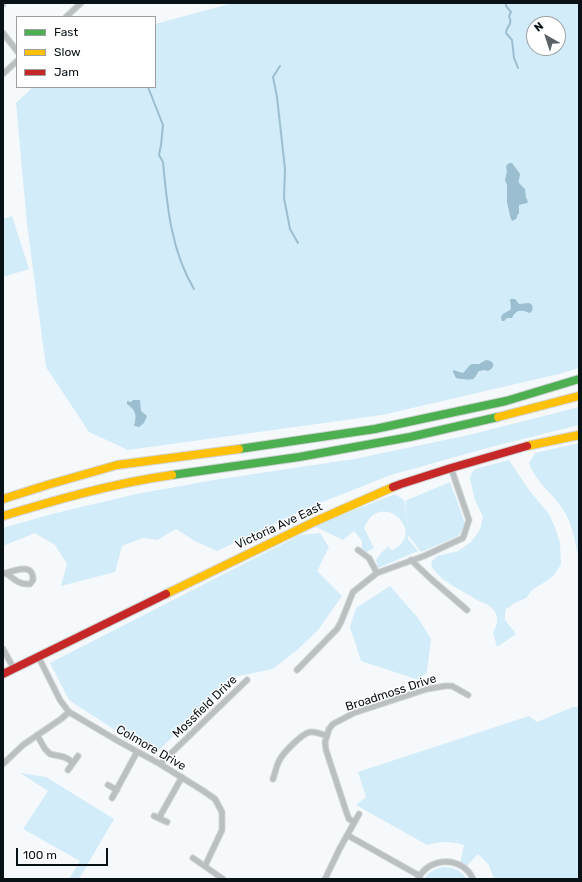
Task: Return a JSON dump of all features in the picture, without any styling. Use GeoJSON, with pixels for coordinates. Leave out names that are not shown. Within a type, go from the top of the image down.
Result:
{"type":"FeatureCollection","features":[{"type":"Feature","properties":{"kind":"main road"},"geometry":{"type":"LineString","coordinates":[[3,499],[117,465],[375,429],[506,401],[579,379]]}},
{"type":"Feature","properties":{"kind":"main road"},"geometry":{"type":"LineString","coordinates":[[3,516],[44,503],[146,479],[297,457],[446,430],[514,414],[579,396]]}},
{"type":"Feature","properties":{"kind":"main road","name":"Victoria Ave East"},"geometry":{"type":"LineString","coordinates":[[3,674],[316,520],[402,484],[525,446],[579,435]]}},
{"type":"Feature","properties":{"kind":"street"},"geometry":{"type":"LineString","coordinates":[[67,16],[81,3]]}},
{"type":"Feature","properties":{"kind":"street"},"geometry":{"type":"LineString","coordinates":[[3,34],[16,50]]}},
{"type":"Feature","properties":{"kind":"street"},"geometry":{"type":"LineString","coordinates":[[3,74],[16,62]]}},
{"type":"Feature","properties":{"kind":"street"},"geometry":{"type":"LineString","coordinates":[[297,670],[337,629],[354,592],[377,573],[424,556],[463,538],[469,520],[451,468]]}},
{"type":"Feature","properties":{"kind":"street"},"geometry":{"type":"LineString","coordinates":[[358,550],[368,558],[377,573]]}},
{"type":"Feature","properties":{"kind":"street"},"geometry":{"type":"LineString","coordinates":[[412,560],[431,579],[467,610]]}},
{"type":"Feature","properties":{"kind":"street"},"geometry":{"type":"LineString","coordinates":[[27,569],[32,571],[33,580],[30,584],[25,584],[17,582],[5,574],[27,569]]}},
{"type":"Feature","properties":{"kind":"street"},"geometry":{"type":"LineString","coordinates":[[3,649],[14,669]]}},
{"type":"Feature","properties":{"kind":"street","name":"Colmore Drive"},"geometry":{"type":"LineString","coordinates":[[38,656],[60,700],[69,712],[182,777],[215,799],[222,812],[222,830],[205,866]]}},
{"type":"Feature","properties":{"kind":"street","name":"Mossfield Drive"},"geometry":{"type":"LineString","coordinates":[[160,764],[247,680]]}},
{"type":"Feature","properties":{"kind":"street","name":"Broadmoss Drive"},"geometry":{"type":"LineString","coordinates":[[327,736],[329,729],[333,724],[354,713],[427,689],[452,686],[468,695]]}},
{"type":"Feature","properties":{"kind":"street"},"geometry":{"type":"LineString","coordinates":[[3,764],[23,744],[69,712]]}},
{"type":"Feature","properties":{"kind":"street"},"geometry":{"type":"LineString","coordinates":[[273,780],[279,760],[284,753],[306,733],[311,732],[327,736],[325,742],[326,750],[346,814],[349,819],[354,822]]}},
{"type":"Feature","properties":{"kind":"street"},"geometry":{"type":"LineString","coordinates":[[37,735],[45,749],[50,754],[64,757],[73,763]]}},
{"type":"Feature","properties":{"kind":"street"},"geometry":{"type":"LineString","coordinates":[[112,798],[137,752]]}},
{"type":"Feature","properties":{"kind":"street"},"geometry":{"type":"LineString","coordinates":[[68,770],[78,756]]}},
{"type":"Feature","properties":{"kind":"street"},"geometry":{"type":"LineString","coordinates":[[167,822],[157,817],[182,777]]}},
{"type":"Feature","properties":{"kind":"street"},"geometry":{"type":"LineString","coordinates":[[108,785],[117,790]]}},
{"type":"Feature","properties":{"kind":"street"},"geometry":{"type":"LineString","coordinates":[[325,879],[359,814]]}},
{"type":"Feature","properties":{"kind":"street"},"geometry":{"type":"LineString","coordinates":[[347,835],[419,877],[433,864],[449,861],[465,868],[473,879]]}},
{"type":"Feature","properties":{"kind":"street"},"geometry":{"type":"LineString","coordinates":[[193,858],[223,879]]}},
{"type":"Feature","properties":{"kind":"shaded area"},"geometry":{"type":"Polygon","coordinates":[[[233,3],[579,3],[579,368],[382,415],[128,450],[89,432],[46,367],[27,224],[16,103],[32,88],[156,88],[156,24],[233,3]]]}},
{"type":"Feature","properties":{"kind":"shaded area"},"geometry":{"type":"Polygon","coordinates":[[[509,163],[512,163],[520,174],[519,182],[525,189],[528,202],[519,205],[519,213],[517,218],[512,221],[507,202],[507,185],[505,180],[507,171],[506,167],[509,163]]]}},
{"type":"Feature","properties":{"kind":"shaded area"},"geometry":{"type":"Polygon","coordinates":[[[12,216],[29,269],[3,277],[3,219],[12,216]]]}},
{"type":"Feature","properties":{"kind":"shaded area"},"geometry":{"type":"Polygon","coordinates":[[[510,299],[515,299],[519,304],[529,303],[532,305],[532,311],[530,313],[520,311],[512,318],[507,318],[502,321],[501,317],[503,314],[511,308],[510,299]]]}},
{"type":"Feature","properties":{"kind":"shaded area"},"geometry":{"type":"Polygon","coordinates":[[[486,360],[493,363],[492,368],[488,371],[479,371],[473,379],[456,378],[453,372],[453,370],[463,373],[472,364],[479,364],[486,360]]]}},
{"type":"Feature","properties":{"kind":"shaded area"},"geometry":{"type":"Polygon","coordinates":[[[133,400],[140,400],[141,411],[147,416],[144,423],[139,427],[134,426],[135,413],[127,404],[127,401],[131,402],[133,400]]]}},
{"type":"Feature","properties":{"kind":"shaded area"},"geometry":{"type":"Polygon","coordinates":[[[579,407],[579,425],[491,447],[391,475],[312,506],[217,551],[195,541],[176,529],[157,540],[143,538],[122,546],[115,572],[61,586],[67,564],[55,545],[35,533],[3,546],[3,528],[52,514],[136,494],[214,480],[354,459],[469,435],[579,407]]]}},
{"type":"Feature","properties":{"kind":"shaded area"},"geometry":{"type":"Polygon","coordinates":[[[579,443],[579,559],[570,522],[567,516],[560,505],[540,482],[529,463],[535,453],[579,443]]]}},
{"type":"Feature","properties":{"kind":"shaded area"},"geometry":{"type":"Polygon","coordinates":[[[509,460],[529,490],[549,514],[560,543],[561,564],[555,574],[532,590],[526,598],[506,609],[505,620],[516,634],[497,647],[493,632],[497,623],[497,618],[493,609],[444,580],[431,566],[432,561],[437,556],[458,551],[471,542],[480,530],[483,517],[475,500],[470,479],[471,474],[475,469],[509,460]]]}},
{"type":"Feature","properties":{"kind":"shaded area"},"geometry":{"type":"Polygon","coordinates":[[[450,482],[465,523],[463,530],[458,536],[421,552],[408,535],[408,539],[418,551],[378,568],[376,560],[381,553],[389,546],[390,549],[393,550],[396,548],[401,544],[405,536],[405,528],[401,520],[394,515],[387,512],[378,512],[370,517],[364,528],[374,548],[365,553],[362,549],[362,541],[354,531],[343,540],[314,526],[395,494],[404,500],[408,532],[405,501],[450,482]]]}},
{"type":"Feature","properties":{"kind":"shaded area"},"geometry":{"type":"Polygon","coordinates":[[[320,533],[329,547],[317,571],[342,596],[318,630],[297,650],[273,669],[234,677],[156,753],[121,734],[69,700],[50,663],[300,535],[320,533]]]}},
{"type":"Feature","properties":{"kind":"shaded area"},"geometry":{"type":"Polygon","coordinates":[[[390,586],[418,618],[431,639],[427,672],[419,680],[361,661],[350,627],[356,608],[390,586]]]}},
{"type":"Feature","properties":{"kind":"shaded area"},"geometry":{"type":"Polygon","coordinates":[[[573,707],[579,707],[579,879],[494,879],[489,865],[478,854],[466,867],[460,863],[464,845],[446,842],[427,845],[356,805],[366,797],[358,772],[529,716],[537,722],[573,707]]]}},
{"type":"Feature","properties":{"kind":"shaded area"},"geometry":{"type":"Polygon","coordinates":[[[20,773],[46,777],[114,819],[79,879],[69,879],[80,861],[23,829],[48,791],[20,773]]]}},
{"type":"Feature","properties":{"kind":"shaded area"},"geometry":{"type":"Polygon","coordinates":[[[444,867],[457,870],[467,879],[424,879],[432,871],[444,867]]]}},
{"type":"Feature","properties":{"kind":"waterway"},"geometry":{"type":"LineString","coordinates":[[506,3],[506,6],[511,12],[509,16],[510,23],[506,33],[512,40],[514,58],[518,68]]}},
{"type":"Feature","properties":{"kind":"waterway"},"geometry":{"type":"LineString","coordinates":[[280,66],[273,77],[277,97],[285,169],[284,198],[290,229],[298,243]]}},
{"type":"Feature","properties":{"kind":"waterway"},"geometry":{"type":"LineString","coordinates":[[148,88],[163,125],[159,155],[163,162],[171,227],[180,259],[194,289]]}},
{"type":"Feature","properties":{"kind":"traffic: fast"},"geometry":{"type":"LineString","coordinates":[[239,449],[375,429],[506,401],[579,379]]}},
{"type":"Feature","properties":{"kind":"traffic: fast"},"geometry":{"type":"LineString","coordinates":[[172,475],[299,457],[410,437],[498,417]]}},
{"type":"Feature","properties":{"kind":"traffic: slow"},"geometry":{"type":"LineString","coordinates":[[498,417],[579,396]]}},
{"type":"Feature","properties":{"kind":"traffic: slow"},"geometry":{"type":"LineString","coordinates":[[527,446],[579,435]]}},
{"type":"Feature","properties":{"kind":"traffic: slow"},"geometry":{"type":"LineString","coordinates":[[3,499],[117,465],[239,449]]}},
{"type":"Feature","properties":{"kind":"traffic: slow"},"geometry":{"type":"LineString","coordinates":[[3,516],[87,492],[129,482],[172,475]]}},
{"type":"Feature","properties":{"kind":"traffic: slow"},"geometry":{"type":"LineString","coordinates":[[166,594],[316,521],[393,487]]}},
{"type":"Feature","properties":{"kind":"traffic: jam"},"geometry":{"type":"LineString","coordinates":[[393,487],[527,446]]}},
{"type":"Feature","properties":{"kind":"traffic: jam"},"geometry":{"type":"LineString","coordinates":[[3,674],[166,594]]}}]}
